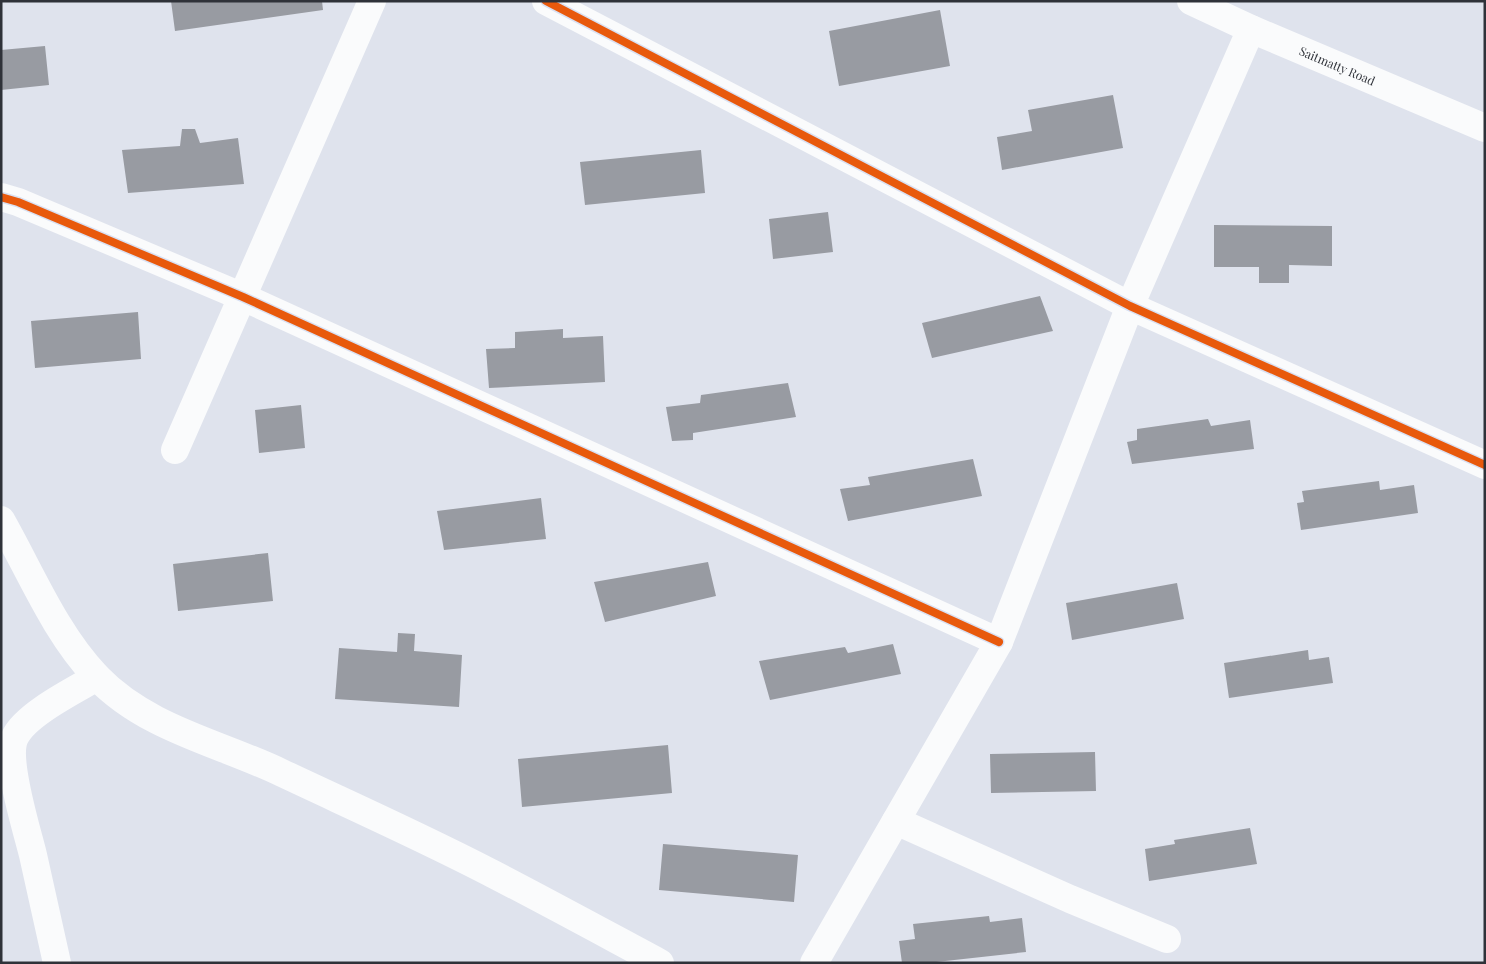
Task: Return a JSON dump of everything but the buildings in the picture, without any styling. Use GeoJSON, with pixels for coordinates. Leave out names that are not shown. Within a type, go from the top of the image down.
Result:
{"type":"FeatureCollection","features":[{"type":"Feature","properties":{"kind":"street"},"geometry":{"type":"LineString","coordinates":[[175,450],[372,1]]}},
{"type":"Feature","properties":{"kind":"street"},"geometry":{"type":"LineString","coordinates":[[546,1],[1130,306],[1485,465]]}},
{"type":"Feature","properties":{"kind":"street","name":"Saitmatty Road"},"geometry":{"type":"LineString","coordinates":[[1191,1],[1252,29],[1485,128]]}},
{"type":"Feature","properties":{"kind":"street"},"geometry":{"type":"LineString","coordinates":[[814,963],[999,642],[1130,306],[1252,29]]}},
{"type":"Feature","properties":{"kind":"street"},"geometry":{"type":"LineString","coordinates":[[1,197],[18,202],[242,297],[999,642]]}},
{"type":"Feature","properties":{"kind":"street"},"geometry":{"type":"LineString","coordinates":[[1,520],[22,562],[65,637],[98,678],[127,703],[172,728],[279,771],[491,873],[660,963]]}},
{"type":"Feature","properties":{"kind":"street"},"geometry":{"type":"LineString","coordinates":[[57,963],[19,801],[11,756],[14,737],[27,721],[98,678]]}},
{"type":"Feature","properties":{"kind":"street"},"geometry":{"type":"LineString","coordinates":[[896,821],[1070,899],[1167,939]]}},
{"type":"Feature","properties":{"kind":"cycle path"},"geometry":{"type":"LineString","coordinates":[[546,1],[1130,306],[1485,465]]}},
{"type":"Feature","properties":{"kind":"cycle path"},"geometry":{"type":"LineString","coordinates":[[1,197],[18,202],[243,297],[999,642]]}}]}
